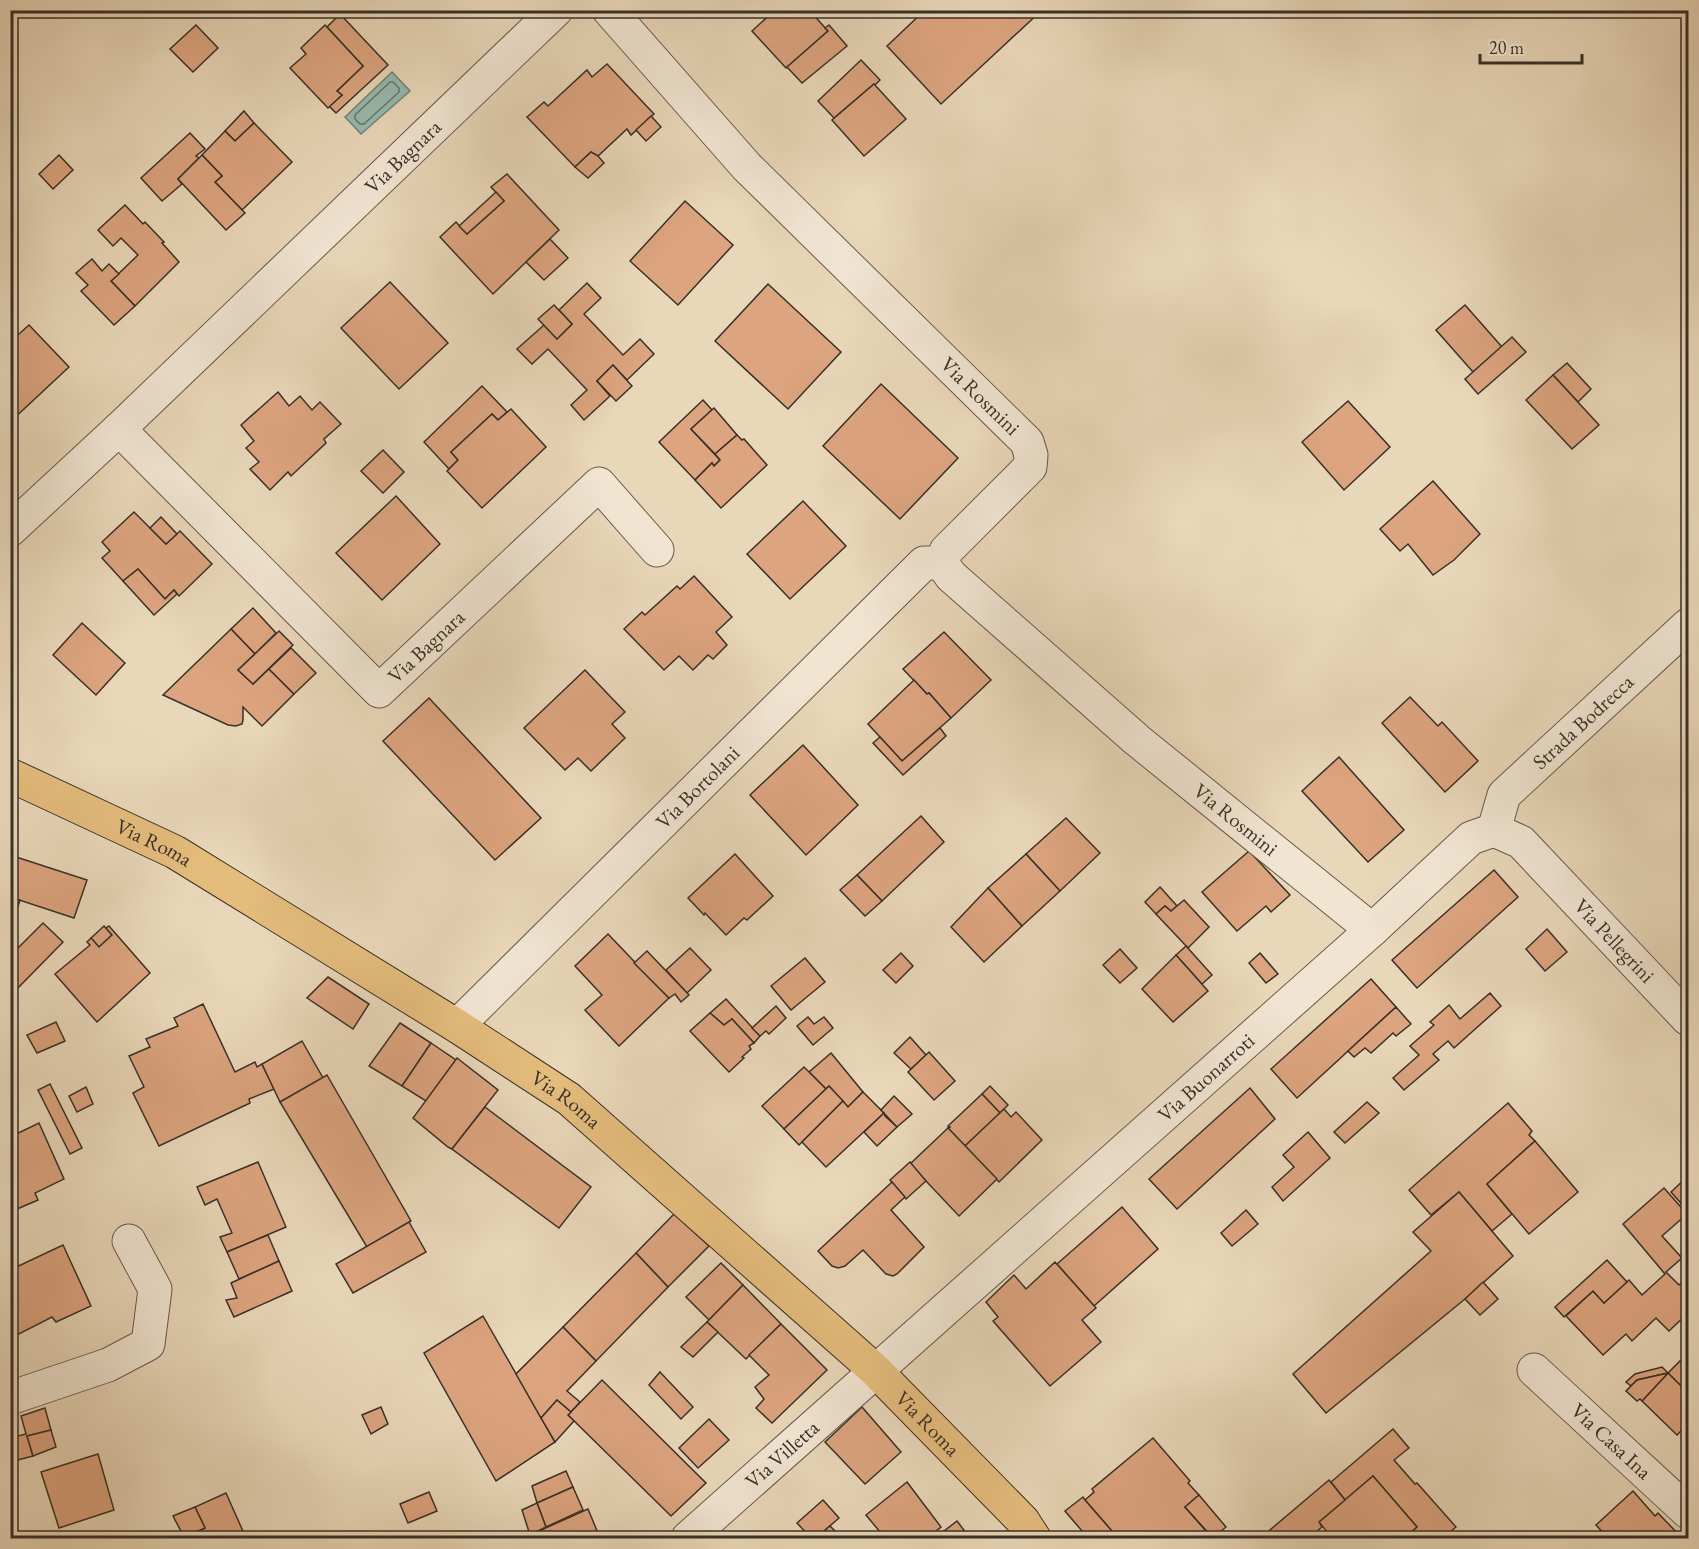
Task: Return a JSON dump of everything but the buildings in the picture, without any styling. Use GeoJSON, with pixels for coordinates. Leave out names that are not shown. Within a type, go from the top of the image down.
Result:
{"type":"FeatureCollection","features":[{"type":"Feature","properties":{"kind":"main road","name":"Via Roma"},"geometry":{"type":"LineString","coordinates":[[10,776],[175,852],[458,1026],[569,1099],[876,1371],[1023,1521],[1034,1539]]}},
{"type":"Feature","properties":{"kind":"street","name":"Via Bagnara"},"geometry":{"type":"LineString","coordinates":[[10,530],[119,429],[556,10]]}},
{"type":"Feature","properties":{"kind":"street","name":"Via Rosmini"},"geometry":{"type":"LineString","coordinates":[[609,10],[747,167],[1027,442],[1031,455],[1030,467],[946,551],[942,563],[951,576],[1137,740],[1372,930]]}},
{"type":"Feature","properties":{"kind":"street","name":"Via Bagnara"},"geometry":{"type":"LineString","coordinates":[[119,429],[379,692],[599,484],[657,550]]}},
{"type":"Feature","properties":{"kind":"street","name":"Via Bortolani"},"geometry":{"type":"LineString","coordinates":[[458,1026],[924,563],[942,563]]}},
{"type":"Feature","properties":{"kind":"street","name":"Strada Bodrecca"},"geometry":{"type":"LineString","coordinates":[[1494,830],[1504,795],[1689,625]]}},
{"type":"Feature","properties":{"kind":"street","name":"Via Buonarroti"},"geometry":{"type":"LineString","coordinates":[[876,1371],[1372,930],[1471,838],[1494,830]]}},
{"type":"Feature","properties":{"kind":"street","name":"Via Pellegrini"},"geometry":{"type":"LineString","coordinates":[[1494,830],[1521,842],[1689,1019]]}},
{"type":"Feature","properties":{"kind":"street"},"geometry":{"type":"LineString","coordinates":[[10,1398],[108,1365],[148,1344],[155,1289],[129,1240]]}},
{"type":"Feature","properties":{"kind":"street","name":"Via Casa Ina"},"geometry":{"type":"LineString","coordinates":[[1534,1370],[1689,1512]]}},
{"type":"Feature","properties":{"kind":"street","name":"Via Villetta"},"geometry":{"type":"LineString","coordinates":[[688,1539],[876,1371]]}},
{"type":"Feature","properties":{"kind":"water"},"geometry":{"type":"Polygon","coordinates":[[[392,72],[410,91],[361,134],[345,117],[392,72]]]}}]}
